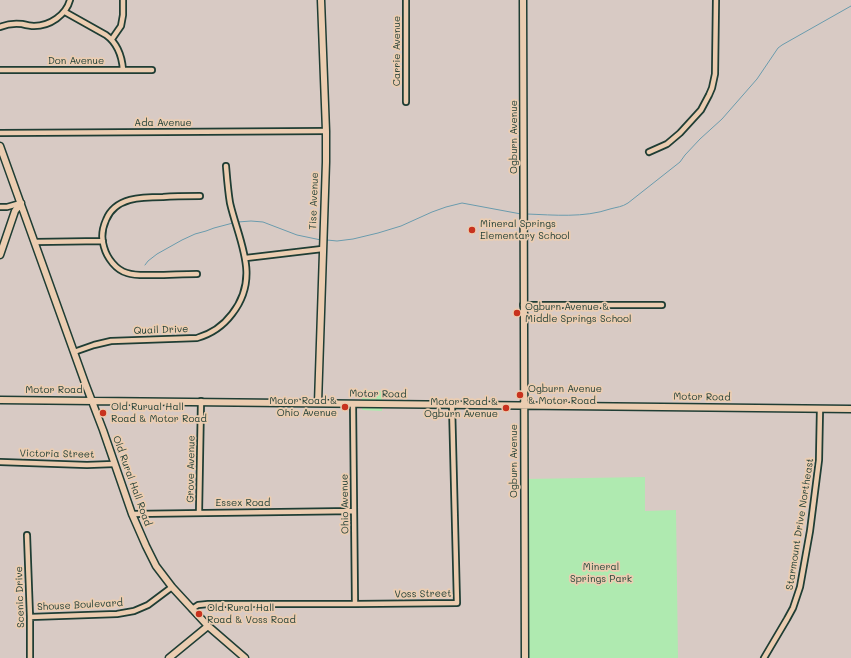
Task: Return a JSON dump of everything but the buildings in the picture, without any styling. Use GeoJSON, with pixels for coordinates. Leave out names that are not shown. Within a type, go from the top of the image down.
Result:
{"type":"FeatureCollection","features":[{"type":"Feature","properties":{"kind":"street"},"geometry":{"type":"LineString","coordinates":[[0,27],[7,24],[34,26],[49,23],[65,12],[70,0]]}},
{"type":"Feature","properties":{"kind":"street"},"geometry":{"type":"LineString","coordinates":[[112,39],[121,26],[123,0]]}},
{"type":"Feature","properties":{"kind":"street","name":"Tise Avenue"},"geometry":{"type":"LineString","coordinates":[[318,403],[326,162],[320,0]]}},
{"type":"Feature","properties":{"kind":"street","name":"Carrie Avenue"},"geometry":{"type":"LineString","coordinates":[[406,0],[406,102]]}},
{"type":"Feature","properties":{"kind":"street","name":"Ogburn Avenue"},"geometry":{"type":"LineString","coordinates":[[523,0],[525,658]]}},
{"type":"Feature","properties":{"kind":"street"},"geometry":{"type":"LineString","coordinates":[[649,152],[674,139],[703,107],[709,96],[715,74],[716,0]]}},
{"type":"Feature","properties":{"kind":"street"},"geometry":{"type":"LineString","coordinates":[[65,12],[112,39],[118,49],[123,70]]}},
{"type":"Feature","properties":{"kind":"street","name":"Don Avenue"},"geometry":{"type":"LineString","coordinates":[[0,70],[152,70]]}},
{"type":"Feature","properties":{"kind":"street","name":"Ada Avenue"},"geometry":{"type":"LineString","coordinates":[[0,133],[326,131]]}},
{"type":"Feature","properties":{"kind":"street","name":"Old Rural Hall Road"},"geometry":{"type":"LineString","coordinates":[[0,146],[132,514],[151,557],[172,587],[192,609],[208,626],[245,658]]}},
{"type":"Feature","properties":{"kind":"street","name":"Quail Drive"},"geometry":{"type":"LineString","coordinates":[[74,352],[111,341],[197,338],[208,334],[224,324],[231,316],[242,298],[247,281],[247,275],[246,258],[230,203],[226,166]]}},
{"type":"Feature","properties":{"kind":"street"},"geometry":{"type":"LineString","coordinates":[[197,274],[146,275],[121,271],[113,264],[105,251],[103,229],[109,214],[118,205],[128,200],[140,197],[200,196]]}},
{"type":"Feature","properties":{"kind":"street"},"geometry":{"type":"LineString","coordinates":[[0,207],[7,207],[21,203]]}},
{"type":"Feature","properties":{"kind":"street"},"geometry":{"type":"LineString","coordinates":[[0,255],[15,211],[21,203]]}},
{"type":"Feature","properties":{"kind":"street"},"geometry":{"type":"LineString","coordinates":[[35,242],[103,241]]}},
{"type":"Feature","properties":{"kind":"street"},"geometry":{"type":"LineString","coordinates":[[246,258],[322,249]]}},
{"type":"Feature","properties":{"kind":"street"},"geometry":{"type":"LineString","coordinates":[[524,305],[662,305]]}},
{"type":"Feature","properties":{"kind":"street","name":"Motor Road"},"geometry":{"type":"LineString","coordinates":[[0,400],[851,409]]}},
{"type":"Feature","properties":{"kind":"street","name":"Grove Avenue"},"geometry":{"type":"LineString","coordinates":[[199,512],[201,402]]}},
{"type":"Feature","properties":{"kind":"street","name":"Ohio Avenue"},"geometry":{"type":"LineString","coordinates":[[353,404],[355,604]]}},
{"type":"Feature","properties":{"kind":"street","name":"Voss Street"},"geometry":{"type":"LineString","coordinates":[[192,609],[208,604],[458,603],[452,405]]}},
{"type":"Feature","properties":{"kind":"street","name":"Starmount Drive Northeast"},"geometry":{"type":"LineString","coordinates":[[764,658],[793,608],[800,588],[810,531],[819,460],[820,409]]}},
{"type":"Feature","properties":{"kind":"street","name":"Victoria Street"},"geometry":{"type":"LineString","coordinates":[[0,462],[87,465],[114,464]]}},
{"type":"Feature","properties":{"kind":"street","name":"Essex Road"},"geometry":{"type":"LineString","coordinates":[[132,514],[354,511]]}},
{"type":"Feature","properties":{"kind":"street","name":"Scenic Drive"},"geometry":{"type":"LineString","coordinates":[[27,535],[30,658]]}},
{"type":"Feature","properties":{"kind":"street","name":"Shouse Boulevard"},"geometry":{"type":"LineString","coordinates":[[30,617],[117,614],[134,611],[148,605],[172,587]]}},
{"type":"Feature","properties":{"kind":"street"},"geometry":{"type":"LineString","coordinates":[[169,658],[208,626]]}},
{"type":"Feature","properties":{"kind":"green space"},"geometry":{"type":"Polygon","coordinates":[[[362,390],[382,391],[382,411],[362,410],[362,390]]]}},
{"type":"Feature","properties":{"kind":"green space","name":"Mineral Springs Park"},"geometry":{"type":"Polygon","coordinates":[[[645,477],[645,511],[676,510],[678,658],[526,658],[525,479],[645,477]]]}},
{"type":"Feature","properties":{"kind":"waterway"},"geometry":{"type":"LineString","coordinates":[[527,214],[590,214],[619,207],[628,203],[680,162],[700,139],[722,119],[757,79],[778,48],[851,6]]}},
{"type":"Feature","properties":{"kind":"waterway"},"geometry":{"type":"LineString","coordinates":[[327,240],[337,241],[353,239],[378,233],[401,226],[432,212],[462,203],[521,214]]}},
{"type":"Feature","properties":{"kind":"waterway"},"geometry":{"type":"LineString","coordinates":[[238,222],[263,222],[297,235],[321,240]]}},
{"type":"Feature","properties":{"kind":"waterway"},"geometry":{"type":"LineString","coordinates":[[145,265],[157,254],[182,240],[195,234],[233,223]]}},
{"type":"Feature","properties":{"kind":"place","name":"Mineral Springs Elementary School"},"geometry":{"type":"Point","coordinates":[472,230]}},
{"type":"Feature","properties":{"kind":"place","name":"Ogburn Avenue & Middle Springs School"},"geometry":{"type":"Point","coordinates":[517,313]}},
{"type":"Feature","properties":{"kind":"place","name":"Ogburn Avenue & Motor Road"},"geometry":{"type":"Point","coordinates":[520,395]}},
{"type":"Feature","properties":{"kind":"place","name":"Motor Road & Ohio Avenue"},"geometry":{"type":"Point","coordinates":[345,407]}},
{"type":"Feature","properties":{"kind":"place","name":"Motor Road & Ogburn Avenue"},"geometry":{"type":"Point","coordinates":[506,408]}},
{"type":"Feature","properties":{"kind":"place","name":"Old Rurual Hall Road & Motor Road"},"geometry":{"type":"Point","coordinates":[103,413]}},
{"type":"Feature","properties":{"kind":"place","name":"Old Rural Hall Road & Voss Road"},"geometry":{"type":"Point","coordinates":[199,614]}}]}
